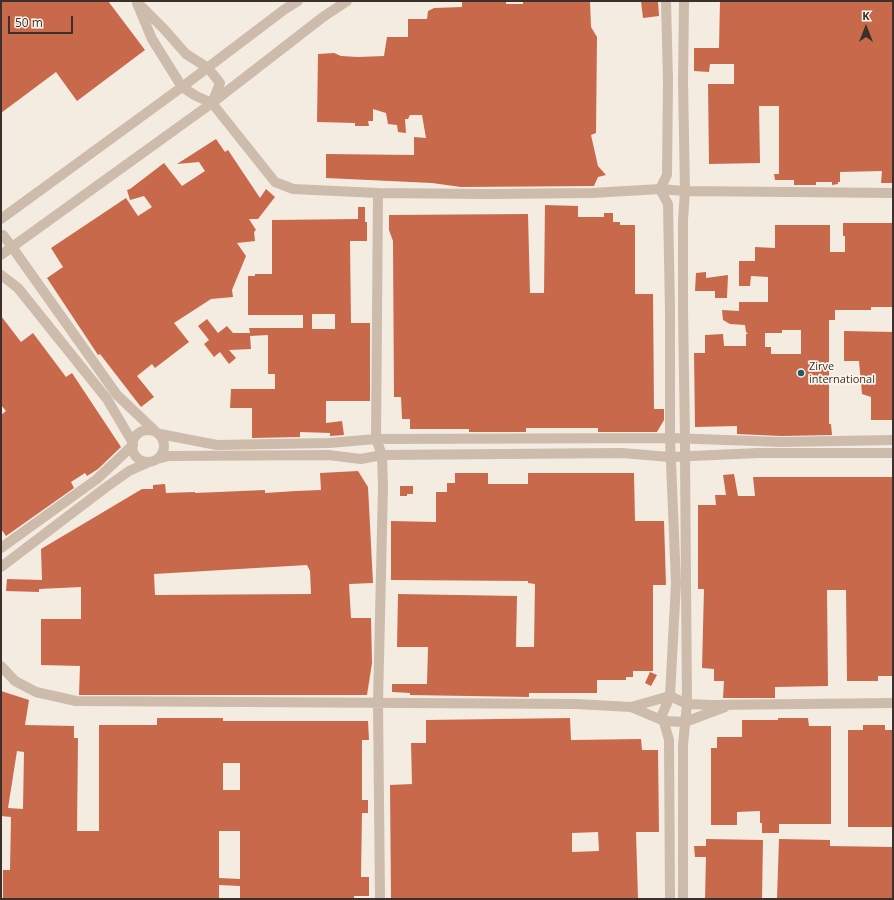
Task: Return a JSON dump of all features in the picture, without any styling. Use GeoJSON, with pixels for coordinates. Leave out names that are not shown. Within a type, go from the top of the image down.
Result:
{"type":"FeatureCollection","features":[{"type":"Feature","properties":{"kind":"street"},"geometry":{"type":"LineString","coordinates":[[1,219],[208,68],[285,9],[298,1]]}},
{"type":"Feature","properties":{"kind":"street"},"geometry":{"type":"LineString","coordinates":[[1,255],[212,103],[323,17],[347,1]]}},
{"type":"Feature","properties":{"kind":"street"},"geometry":{"type":"LineString","coordinates":[[660,189],[667,175],[668,81],[666,1]]}},
{"type":"Feature","properties":{"kind":"street"},"geometry":{"type":"LineString","coordinates":[[683,899],[683,745],[687,704],[684,456],[686,439],[683,312],[683,220],[686,191],[683,81],[684,1]]}},
{"type":"Feature","properties":{"kind":"street"},"geometry":{"type":"LineString","coordinates":[[137,2],[186,54],[208,68],[220,83],[212,103]]}},
{"type":"Feature","properties":{"kind":"street"},"geometry":{"type":"LineString","coordinates":[[137,2],[152,39],[182,87],[196,96],[212,103],[275,182],[293,189],[508,194],[592,193],[660,189],[686,191],[893,193]]}},
{"type":"Feature","properties":{"kind":"street"},"geometry":{"type":"LineString","coordinates":[[668,81],[683,81]]}},
{"type":"Feature","properties":{"kind":"street"},"geometry":{"type":"LineString","coordinates":[[660,189],[668,204],[670,457],[676,583],[670,696],[662,716],[669,740],[670,899]]}},
{"type":"Feature","properties":{"kind":"street"},"geometry":{"type":"LineString","coordinates":[[378,192],[376,439],[382,455],[383,486],[378,703],[380,899]]}},
{"type":"Feature","properties":{"kind":"street"},"geometry":{"type":"LineString","coordinates":[[1,235],[3,235],[12,247],[117,394],[157,433],[164,444],[162,454],[130,471],[56,524],[1,567]]}},
{"type":"Feature","properties":{"kind":"street"},"geometry":{"type":"LineString","coordinates":[[1,275],[18,288],[107,399],[133,444],[134,452],[138,458],[143,460],[153,460],[170,456],[328,455],[361,459],[382,455],[622,453],[670,457],[758,453],[893,453]]}},
{"type":"Feature","properties":{"kind":"street"},"geometry":{"type":"LineString","coordinates":[[670,311],[683,312]]}},
{"type":"Feature","properties":{"kind":"street"},"geometry":{"type":"LineString","coordinates":[[1,548],[97,479],[133,444],[135,437],[142,431],[147,430],[217,445],[329,443],[376,439],[670,438],[781,442],[893,440]]}},
{"type":"Feature","properties":{"kind":"street"},"geometry":{"type":"LineString","coordinates":[[48,514],[56,524]]}},
{"type":"Feature","properties":{"kind":"street"},"geometry":{"type":"LineString","coordinates":[[1,666],[14,681],[36,692],[76,701],[576,704],[631,707],[670,696],[687,704],[893,704]]}},
{"type":"Feature","properties":{"kind":"street"},"geometry":{"type":"LineString","coordinates":[[631,707],[664,721],[686,722],[731,704]]}},
{"type":"Feature","properties":{"kind":"street"},"geometry":{"type":"LineString","coordinates":[[670,818],[683,818]]}},
{"type":"Feature","properties":{"kind":"building"},"geometry":{"type":"Polygon","coordinates":[[[1,1],[108,1],[145,50],[77,101],[56,72],[1,113],[1,1]]]}},
{"type":"Feature","properties":{"kind":"building"},"geometry":{"type":"Polygon","coordinates":[[[462,1],[506,1],[506,4],[523,4],[523,1],[590,1],[591,27],[597,37],[596,133],[591,135],[598,166],[606,175],[598,177],[594,186],[461,187],[432,183],[326,178],[326,154],[414,155],[414,137],[426,138],[422,115],[410,115],[408,119],[405,119],[406,133],[398,132],[397,125],[388,124],[386,113],[373,109],[373,121],[368,121],[369,126],[355,126],[355,123],[317,122],[318,54],[334,53],[341,56],[358,57],[384,56],[387,37],[408,37],[408,19],[427,19],[428,11],[434,8],[462,7],[462,1]]]}},
{"type":"Feature","properties":{"kind":"building"},"geometry":{"type":"Polygon","coordinates":[[[641,1],[658,1],[659,16],[643,18],[641,1]]]}},
{"type":"Feature","properties":{"kind":"building"},"geometry":{"type":"Polygon","coordinates":[[[720,1],[893,1],[893,183],[881,183],[882,171],[840,172],[840,182],[832,185],[832,182],[816,182],[816,185],[794,185],[794,180],[775,180],[774,174],[779,174],[779,106],[759,106],[760,163],[709,164],[708,84],[734,84],[734,64],[710,64],[709,72],[694,71],[694,48],[719,48],[720,1]]]}},
{"type":"Feature","properties":{"kind":"building"},"geometry":{"type":"Polygon","coordinates":[[[216,139],[225,152],[228,150],[260,198],[266,189],[275,197],[258,219],[249,219],[256,230],[254,232],[255,241],[237,243],[246,256],[232,290],[233,297],[211,299],[174,323],[189,342],[155,368],[152,364],[137,376],[154,397],[141,407],[100,354],[98,355],[47,278],[63,267],[51,248],[126,198],[138,216],[152,207],[144,196],[130,200],[127,190],[164,163],[182,186],[205,171],[199,162],[177,164],[216,139]]]}},
{"type":"Feature","properties":{"kind":"building"},"geometry":{"type":"Polygon","coordinates":[[[545,205],[578,206],[578,217],[604,217],[604,213],[613,213],[613,222],[620,222],[620,225],[635,225],[635,294],[653,294],[654,409],[664,409],[664,420],[657,432],[598,432],[598,428],[526,428],[526,432],[469,432],[469,429],[410,429],[410,419],[402,419],[401,397],[394,397],[393,241],[389,230],[389,215],[528,214],[530,293],[544,293],[545,205]]]}},
{"type":"Feature","properties":{"kind":"building"},"geometry":{"type":"Polygon","coordinates":[[[358,207],[365,207],[367,241],[350,241],[351,323],[370,323],[370,401],[326,401],[326,423],[342,421],[344,435],[330,436],[330,433],[300,432],[300,437],[252,438],[252,408],[230,408],[231,389],[275,389],[275,374],[268,374],[268,335],[250,336],[251,349],[229,350],[236,358],[229,364],[220,352],[214,357],[204,344],[209,340],[198,326],[207,319],[218,333],[227,326],[233,333],[250,333],[249,328],[303,328],[303,315],[248,315],[248,276],[255,276],[255,274],[272,274],[272,220],[358,219],[358,207]],[[312,314],[312,329],[335,329],[335,314],[312,314]]]}},
{"type":"Feature","properties":{"kind":"building"},"geometry":{"type":"Polygon","coordinates":[[[843,223],[893,223],[893,307],[871,307],[871,310],[835,310],[835,320],[829,320],[829,424],[831,424],[832,435],[781,436],[737,434],[737,426],[695,427],[694,353],[705,353],[705,335],[723,334],[724,346],[746,346],[746,334],[748,334],[746,332],[745,325],[730,324],[723,320],[722,310],[739,311],[739,302],[768,302],[768,277],[751,276],[750,286],[739,286],[739,261],[755,261],[755,247],[775,248],[775,225],[830,225],[830,252],[845,252],[845,236],[843,236],[843,223]],[[782,330],[782,333],[765,333],[765,347],[771,347],[771,354],[801,354],[801,330],[782,330]]]}},
{"type":"Feature","properties":{"kind":"building"},"geometry":{"type":"Polygon","coordinates":[[[706,272],[706,278],[728,275],[727,298],[715,298],[715,291],[695,291],[696,273],[706,272]]]}},
{"type":"Feature","properties":{"kind":"building"},"geometry":{"type":"Polygon","coordinates":[[[1,316],[21,342],[33,333],[66,377],[72,373],[121,447],[98,469],[87,476],[85,473],[71,482],[74,488],[6,536],[1,529],[1,415],[6,411],[1,405],[1,316]]]}},
{"type":"Feature","properties":{"kind":"building"},"geometry":{"type":"Polygon","coordinates":[[[844,331],[893,332],[893,420],[871,420],[871,397],[862,394],[859,361],[844,361],[844,331]]]}},
{"type":"Feature","properties":{"kind":"building"},"geometry":{"type":"Polygon","coordinates":[[[358,471],[368,487],[373,583],[349,584],[351,618],[371,618],[372,663],[367,695],[79,695],[80,666],[41,665],[41,619],[81,619],[81,587],[39,589],[39,592],[6,591],[7,579],[42,580],[41,549],[142,489],[153,489],[153,485],[165,484],[166,493],[265,490],[265,493],[321,490],[320,473],[358,471]],[[307,565],[154,574],[155,595],[311,594],[310,571],[307,565]]]}},
{"type":"Feature","properties":{"kind":"building"},"geometry":{"type":"Polygon","coordinates":[[[455,473],[488,473],[488,484],[528,484],[528,473],[634,473],[635,521],[664,521],[666,585],[653,585],[653,671],[633,671],[633,677],[626,677],[626,680],[597,680],[597,693],[529,693],[529,697],[410,695],[410,693],[392,692],[392,684],[427,684],[428,647],[397,647],[398,594],[517,596],[516,647],[534,647],[535,584],[528,583],[528,581],[391,580],[391,521],[436,522],[436,492],[447,492],[447,483],[455,483],[455,473]]]}},
{"type":"Feature","properties":{"kind":"building"},"geometry":{"type":"Polygon","coordinates":[[[734,474],[738,496],[755,496],[753,477],[893,477],[893,676],[878,676],[878,681],[847,681],[846,590],[827,590],[828,686],[775,687],[775,698],[723,698],[724,681],[714,681],[714,669],[702,668],[704,589],[698,589],[698,505],[716,505],[715,495],[726,495],[723,475],[734,474]]]}},
{"type":"Feature","properties":{"kind":"building"},"geometry":{"type":"Polygon","coordinates":[[[400,486],[413,486],[413,494],[400,496],[400,486]]]}},
{"type":"Feature","properties":{"kind":"building"},"geometry":{"type":"Polygon","coordinates":[[[650,672],[657,675],[651,686],[645,683],[650,672]]]}},
{"type":"Feature","properties":{"kind":"building"},"geometry":{"type":"Polygon","coordinates":[[[1,691],[29,700],[25,725],[74,726],[74,738],[78,738],[77,831],[99,831],[99,725],[157,725],[157,718],[223,718],[223,721],[368,721],[369,740],[362,740],[362,800],[368,800],[368,813],[362,813],[361,877],[369,877],[369,896],[354,896],[354,899],[240,899],[240,886],[219,885],[219,899],[3,899],[3,870],[10,870],[11,817],[1,816],[1,691]],[[17,751],[8,808],[23,809],[24,752],[17,751]],[[223,763],[223,790],[240,790],[240,763],[223,763]],[[219,831],[219,878],[240,879],[240,831],[219,831]]]}},
{"type":"Feature","properties":{"kind":"building"},"geometry":{"type":"Polygon","coordinates":[[[570,718],[571,740],[641,739],[642,750],[658,750],[659,832],[636,832],[638,899],[391,899],[390,785],[412,784],[411,743],[426,743],[426,720],[570,718]],[[598,832],[572,833],[572,852],[599,851],[598,832]]]}},
{"type":"Feature","properties":{"kind":"building"},"geometry":{"type":"Polygon","coordinates":[[[778,718],[808,718],[809,726],[831,726],[831,824],[779,824],[779,833],[762,833],[760,811],[737,812],[737,825],[711,825],[711,748],[717,748],[717,737],[742,737],[742,720],[778,720],[778,718]]]}},
{"type":"Feature","properties":{"kind":"building"},"geometry":{"type":"Polygon","coordinates":[[[863,725],[885,725],[885,730],[893,730],[893,827],[848,827],[848,730],[863,730],[863,725]]]}},
{"type":"Feature","properties":{"kind":"building"},"geometry":{"type":"Polygon","coordinates":[[[706,839],[763,840],[762,899],[705,899],[706,857],[695,857],[694,846],[706,846],[706,839]]]}},
{"type":"Feature","properties":{"kind":"building"},"geometry":{"type":"Polygon","coordinates":[[[779,839],[830,840],[830,846],[893,847],[893,899],[777,899],[779,839]]]}},
{"type":"Feature","properties":{"kind":"place","name":"Zirve international"},"geometry":{"type":"Point","coordinates":[801,373]}}]}
